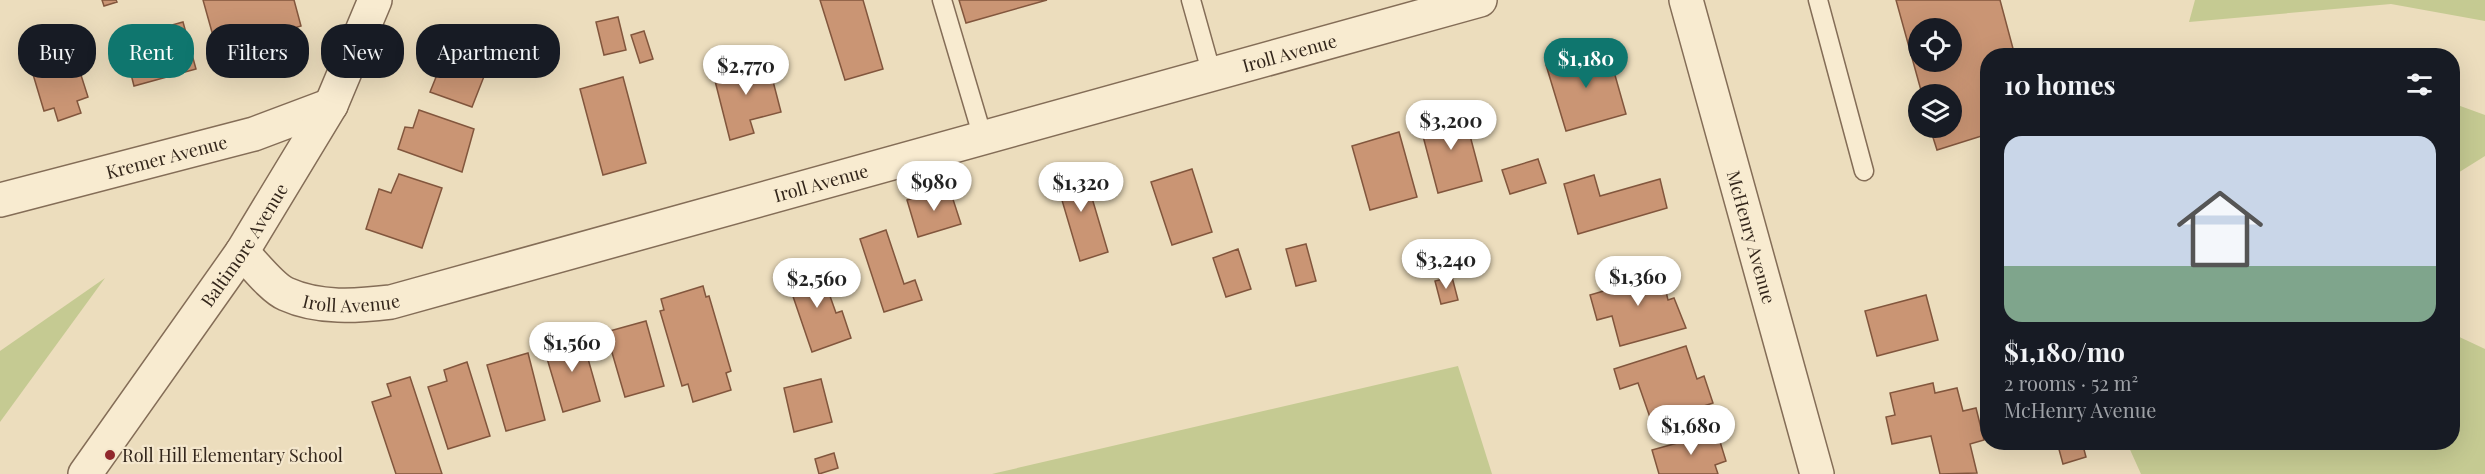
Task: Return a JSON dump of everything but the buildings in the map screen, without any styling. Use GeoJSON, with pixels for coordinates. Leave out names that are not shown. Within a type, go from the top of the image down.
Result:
{"type":"FeatureCollection","features":[{"type":"Feature","properties":{"kind":"street","name":"Baltimore Avenue"},"geometry":{"type":"LineString","coordinates":[[85,474],[242,252],[331,105],[375,0]]}},
{"type":"Feature","properties":{"kind":"street","name":"Iroll Avenue"},"geometry":{"type":"LineString","coordinates":[[242,252],[284,293],[310,301],[350,307],[391,302],[1480,0]]}},
{"type":"Feature","properties":{"kind":"street","name":"McHenry Avenue"},"geometry":{"type":"LineString","coordinates":[[1686,0],[1817,474]]}},
{"type":"Feature","properties":{"kind":"street","name":"Kremer Avenue"},"geometry":{"type":"LineString","coordinates":[[0,200],[254,134],[331,105]]}},
{"type":"Feature","properties":{"kind":"lane"},"geometry":{"type":"LineString","coordinates":[[942,0],[983,138]]}},
{"type":"Feature","properties":{"kind":"lane"},"geometry":{"type":"LineString","coordinates":[[1191,0],[1212,75]]}},
{"type":"Feature","properties":{"kind":"lane"},"geometry":{"type":"LineString","coordinates":[[1818,0],[1864,171]]}},
{"type":"Feature","properties":{"kind":"green space"},"geometry":{"type":"Polygon","coordinates":[[[2195,0],[2485,0],[2485,21],[2391,4],[2189,22],[2195,0]]]}},
{"type":"Feature","properties":{"kind":"green space"},"geometry":{"type":"Polygon","coordinates":[[[2460,106],[2485,115],[2485,156],[2460,172],[2460,106]]]}},
{"type":"Feature","properties":{"kind":"green space"},"geometry":{"type":"Polygon","coordinates":[[[105,278],[0,422],[0,351],[105,278]]]}},
{"type":"Feature","properties":{"kind":"green space"},"geometry":{"type":"Polygon","coordinates":[[[2460,337],[2485,349],[2485,474],[2141,474],[2130,450],[2460,450],[2460,337]]]}},
{"type":"Feature","properties":{"kind":"green space"},"geometry":{"type":"Polygon","coordinates":[[[1458,366],[1492,474],[992,474],[996,473],[1458,366]]]}},
{"type":"Feature","properties":{"kind":"place","name":"Roll Hill Elementary School"},"geometry":{"type":"Point","coordinates":[110,455]}}]}
